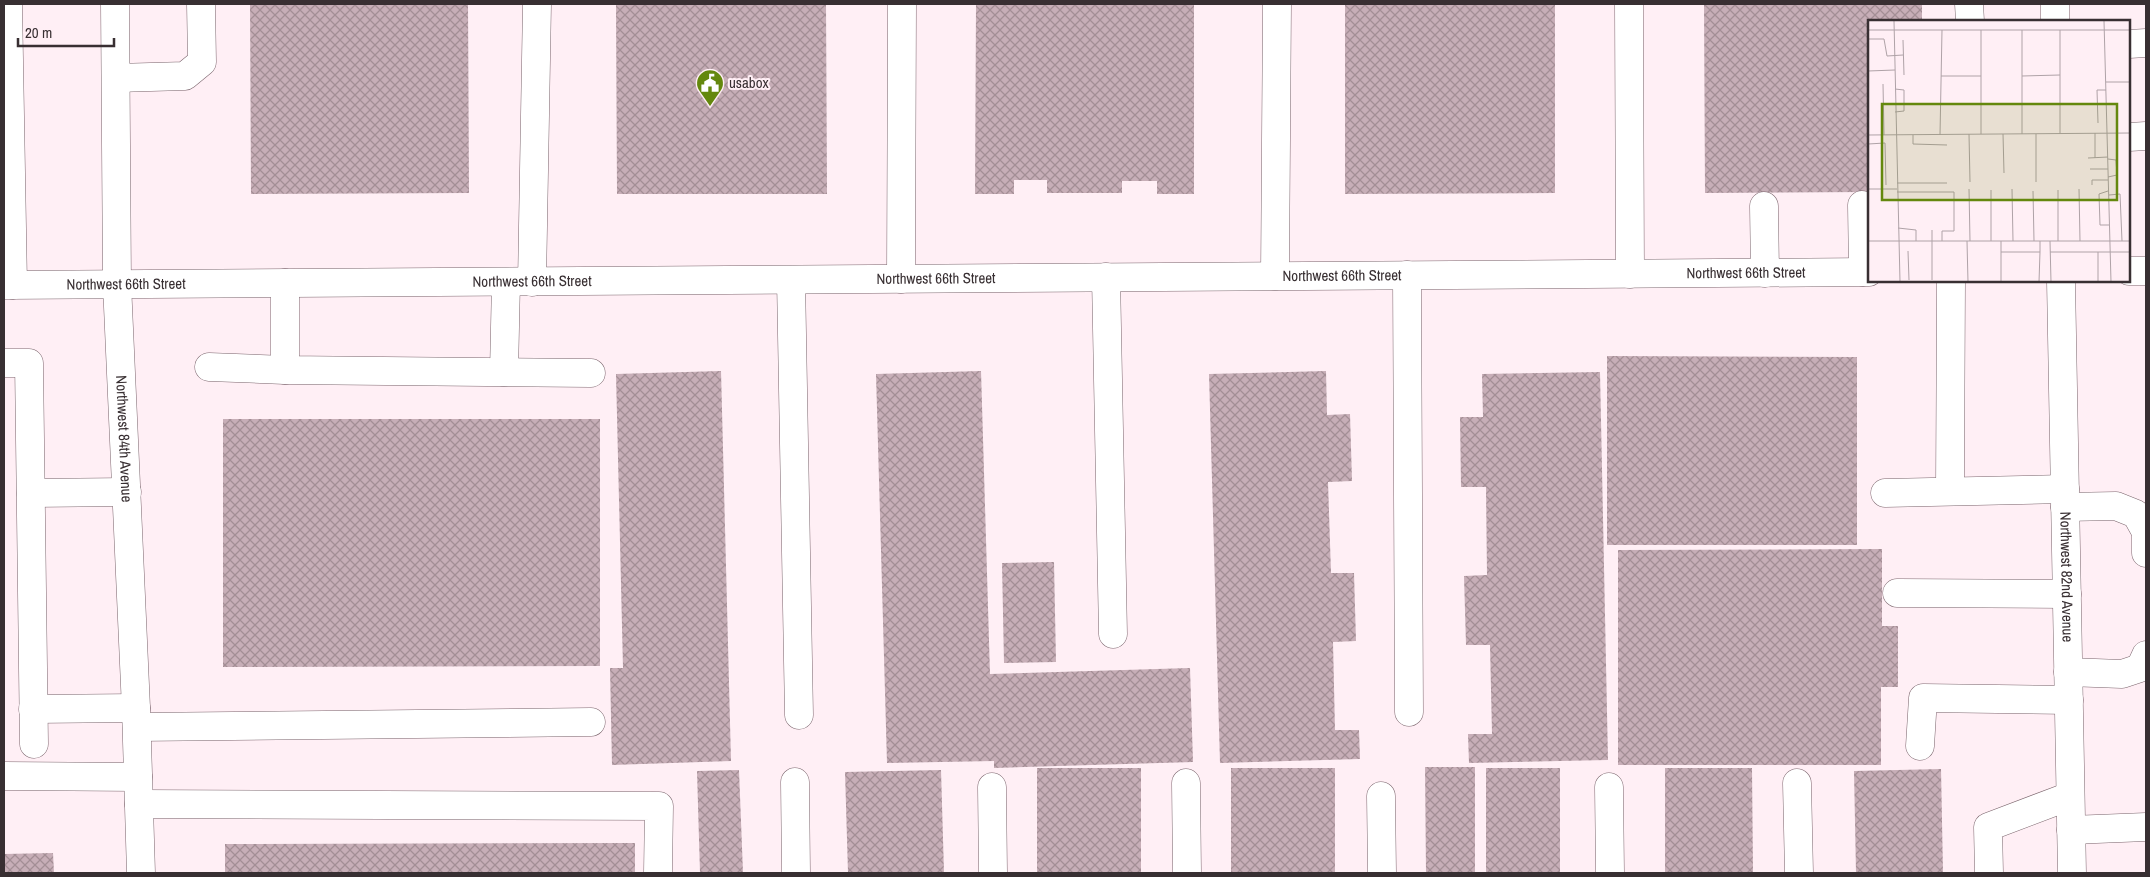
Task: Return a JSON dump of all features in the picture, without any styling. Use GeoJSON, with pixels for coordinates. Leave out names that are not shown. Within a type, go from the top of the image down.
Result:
{"type":"FeatureCollection","features":[{"type":"Feature","properties":{"kind":"street"},"geometry":{"type":"LineString","coordinates":[[8,4],[8,285]]}},
{"type":"Feature","properties":{"kind":"street","name":"Northwest 84th Avenue"},"geometry":{"type":"LineString","coordinates":[[115,4],[117,284],[137,717],[141,873]]}},
{"type":"Feature","properties":{"kind":"street"},"geometry":{"type":"LineString","coordinates":[[116,78],[185,76],[202,62],[201,4]]}},
{"type":"Feature","properties":{"kind":"street"},"geometry":{"type":"LineString","coordinates":[[504,372],[519,282],[537,4]]}},
{"type":"Feature","properties":{"kind":"street"},"geometry":{"type":"LineString","coordinates":[[901,278],[902,4]]}},
{"type":"Feature","properties":{"kind":"street"},"geometry":{"type":"LineString","coordinates":[[1275,276],[1277,4]]}},
{"type":"Feature","properties":{"kind":"street"},"geometry":{"type":"LineString","coordinates":[[1629,4],[1630,274]]}},
{"type":"Feature","properties":{"kind":"street"},"geometry":{"type":"LineString","coordinates":[[1970,4],[1970,20]]}},
{"type":"Feature","properties":{"kind":"street"},"geometry":{"type":"LineString","coordinates":[[2055,4],[2055,20]]}},
{"type":"Feature","properties":{"kind":"street"},"geometry":{"type":"LineString","coordinates":[[2130,44],[2146,43]]}},
{"type":"Feature","properties":{"kind":"street"},"geometry":{"type":"LineString","coordinates":[[2130,137],[2146,136]]}},
{"type":"Feature","properties":{"kind":"street"},"geometry":{"type":"LineString","coordinates":[[1862,205],[1866,272]]}},
{"type":"Feature","properties":{"kind":"street"},"geometry":{"type":"LineString","coordinates":[[1764,206],[1765,273]]}},
{"type":"Feature","properties":{"kind":"street"},"geometry":{"type":"LineString","coordinates":[[2130,271],[2146,271]]}},
{"type":"Feature","properties":{"kind":"street","name":"Northwest 66th Street"},"geometry":{"type":"LineString","coordinates":[[8,285],[1866,272]]}},
{"type":"Feature","properties":{"kind":"street"},"geometry":{"type":"LineString","coordinates":[[1407,275],[1409,712]]}},
{"type":"Feature","properties":{"kind":"street"},"geometry":{"type":"LineString","coordinates":[[1106,278],[1113,634]]}},
{"type":"Feature","properties":{"kind":"street"},"geometry":{"type":"LineString","coordinates":[[792,280],[799,715]]}},
{"type":"Feature","properties":{"kind":"street"},"geometry":{"type":"LineString","coordinates":[[1950,492],[1951,282]]}},
{"type":"Feature","properties":{"kind":"street","name":"Northwest 82nd Avenue"},"geometry":{"type":"LineString","coordinates":[[2060,282],[2072,873]]}},
{"type":"Feature","properties":{"kind":"street"},"geometry":{"type":"LineString","coordinates":[[285,283],[285,370]]}},
{"type":"Feature","properties":{"kind":"street"},"geometry":{"type":"LineString","coordinates":[[4,363],[29,363],[34,744]]}},
{"type":"Feature","properties":{"kind":"street"},"geometry":{"type":"LineString","coordinates":[[209,367],[285,370],[591,373]]}},
{"type":"Feature","properties":{"kind":"street"},"geometry":{"type":"LineString","coordinates":[[31,493],[127,492]]}},
{"type":"Feature","properties":{"kind":"street"},"geometry":{"type":"LineString","coordinates":[[1885,492],[1950,492],[2065,498],[2116,506],[2136,514],[2146,532],[2146,553]]}},
{"type":"Feature","properties":{"kind":"street"},"geometry":{"type":"LineString","coordinates":[[1898,593],[2066,594]]}},
{"type":"Feature","properties":{"kind":"street"},"geometry":{"type":"LineString","coordinates":[[2068,672],[2122,674],[2140,668],[2146,655]]}},
{"type":"Feature","properties":{"kind":"street"},"geometry":{"type":"LineString","coordinates":[[1920,746],[1924,698],[2069,700]]}},
{"type":"Feature","properties":{"kind":"street"},"geometry":{"type":"LineString","coordinates":[[33,709],[137,717],[591,722]]}},
{"type":"Feature","properties":{"kind":"street"},"geometry":{"type":"LineString","coordinates":[[4,776],[138,777]]}},
{"type":"Feature","properties":{"kind":"street"},"geometry":{"type":"LineString","coordinates":[[795,782],[796,873]]}},
{"type":"Feature","properties":{"kind":"street"},"geometry":{"type":"LineString","coordinates":[[1186,783],[1187,873]]}},
{"type":"Feature","properties":{"kind":"street"},"geometry":{"type":"LineString","coordinates":[[1797,783],[1799,873]]}},
{"type":"Feature","properties":{"kind":"street"},"geometry":{"type":"LineString","coordinates":[[992,787],[993,873]]}},
{"type":"Feature","properties":{"kind":"street"},"geometry":{"type":"LineString","coordinates":[[1609,787],[1610,873]]}},
{"type":"Feature","properties":{"kind":"street"},"geometry":{"type":"LineString","coordinates":[[1381,796],[1382,873]]}},
{"type":"Feature","properties":{"kind":"street"},"geometry":{"type":"LineString","coordinates":[[1989,873],[1988,827],[2070,796]]}},
{"type":"Feature","properties":{"kind":"street"},"geometry":{"type":"LineString","coordinates":[[139,804],[659,806],[658,873]]}},
{"type":"Feature","properties":{"kind":"street"},"geometry":{"type":"LineString","coordinates":[[2071,830],[2146,827]]}},
{"type":"Feature","properties":{"kind":"building"},"geometry":{"type":"Polygon","coordinates":[[[250,4],[468,4],[469,193],[251,194],[250,4]]]}},
{"type":"Feature","properties":{"kind":"building"},"geometry":{"type":"Polygon","coordinates":[[[616,4],[826,4],[827,194],[617,194],[616,4]]]}},
{"type":"Feature","properties":{"kind":"building"},"geometry":{"type":"Polygon","coordinates":[[[976,4],[1194,4],[1194,194],[1157,194],[1157,181],[1122,181],[1122,193],[1047,193],[1047,180],[1014,180],[1014,194],[975,194],[976,4]]]}},
{"type":"Feature","properties":{"kind":"building"},"geometry":{"type":"Polygon","coordinates":[[[1345,4],[1555,4],[1555,193],[1345,194],[1345,4]]]}},
{"type":"Feature","properties":{"kind":"building"},"geometry":{"type":"Polygon","coordinates":[[[1704,4],[1922,4],[1922,20],[1868,20],[1868,192],[1705,193],[1704,4]]]}},
{"type":"Feature","properties":{"kind":"building"},"geometry":{"type":"Polygon","coordinates":[[[1607,356],[1857,357],[1857,545],[1607,545],[1607,356]]]}},
{"type":"Feature","properties":{"kind":"building"},"geometry":{"type":"Polygon","coordinates":[[[721,371],[731,761],[612,765],[610,668],[623,668],[616,374],[721,371]]]}},
{"type":"Feature","properties":{"kind":"building"},"geometry":{"type":"Polygon","coordinates":[[[981,371],[990,674],[1190,668],[1193,762],[994,768],[994,761],[887,763],[876,374],[981,371]]]}},
{"type":"Feature","properties":{"kind":"building"},"geometry":{"type":"Polygon","coordinates":[[[1326,371],[1327,415],[1350,414],[1352,481],[1328,482],[1331,573],[1354,573],[1356,641],[1333,642],[1335,730],[1359,730],[1360,759],[1220,763],[1209,374],[1326,371]]]}},
{"type":"Feature","properties":{"kind":"building"},"geometry":{"type":"Polygon","coordinates":[[[1600,372],[1608,760],[1469,763],[1468,734],[1492,734],[1490,645],[1466,645],[1464,576],[1487,575],[1486,487],[1461,487],[1460,417],[1483,417],[1482,374],[1600,372]]]}},
{"type":"Feature","properties":{"kind":"building"},"geometry":{"type":"Polygon","coordinates":[[[223,419],[600,419],[600,666],[223,667],[223,419]]]}},
{"type":"Feature","properties":{"kind":"building"},"geometry":{"type":"Polygon","coordinates":[[[1882,549],[1882,626],[1898,626],[1898,687],[1881,687],[1881,765],[1618,765],[1618,550],[1882,549]]]}},
{"type":"Feature","properties":{"kind":"building"},"geometry":{"type":"Polygon","coordinates":[[[1054,562],[1056,662],[1004,663],[1002,563],[1054,562]]]}},
{"type":"Feature","properties":{"kind":"building"},"geometry":{"type":"Polygon","coordinates":[[[1425,767],[1475,767],[1475,873],[1426,873],[1425,767]]]}},
{"type":"Feature","properties":{"kind":"building"},"geometry":{"type":"Polygon","coordinates":[[[1037,768],[1141,768],[1141,873],[1037,873],[1037,768]]]}},
{"type":"Feature","properties":{"kind":"building"},"geometry":{"type":"Polygon","coordinates":[[[1231,768],[1335,768],[1335,873],[1231,873],[1231,768]]]}},
{"type":"Feature","properties":{"kind":"building"},"geometry":{"type":"Polygon","coordinates":[[[1486,768],[1560,768],[1560,873],[1486,873],[1486,768]]]}},
{"type":"Feature","properties":{"kind":"building"},"geometry":{"type":"Polygon","coordinates":[[[1665,768],[1752,768],[1753,873],[1665,873],[1665,768]]]}},
{"type":"Feature","properties":{"kind":"building"},"geometry":{"type":"Polygon","coordinates":[[[1941,769],[1943,873],[1856,873],[1854,771],[1941,769]]]}},
{"type":"Feature","properties":{"kind":"building"},"geometry":{"type":"Polygon","coordinates":[[[739,770],[743,873],[700,873],[697,771],[739,770]]]}},
{"type":"Feature","properties":{"kind":"building"},"geometry":{"type":"Polygon","coordinates":[[[941,770],[944,873],[848,873],[845,772],[941,770]]]}},
{"type":"Feature","properties":{"kind":"building"},"geometry":{"type":"Polygon","coordinates":[[[635,843],[635,873],[225,873],[225,844],[635,843]]]}},
{"type":"Feature","properties":{"kind":"building"},"geometry":{"type":"Polygon","coordinates":[[[53,853],[54,873],[4,873],[4,854],[53,853]]]}},
{"type":"Feature","properties":{"kind":"place","name":"usabox"},"geometry":{"type":"Point","coordinates":[710,107]}}]}
